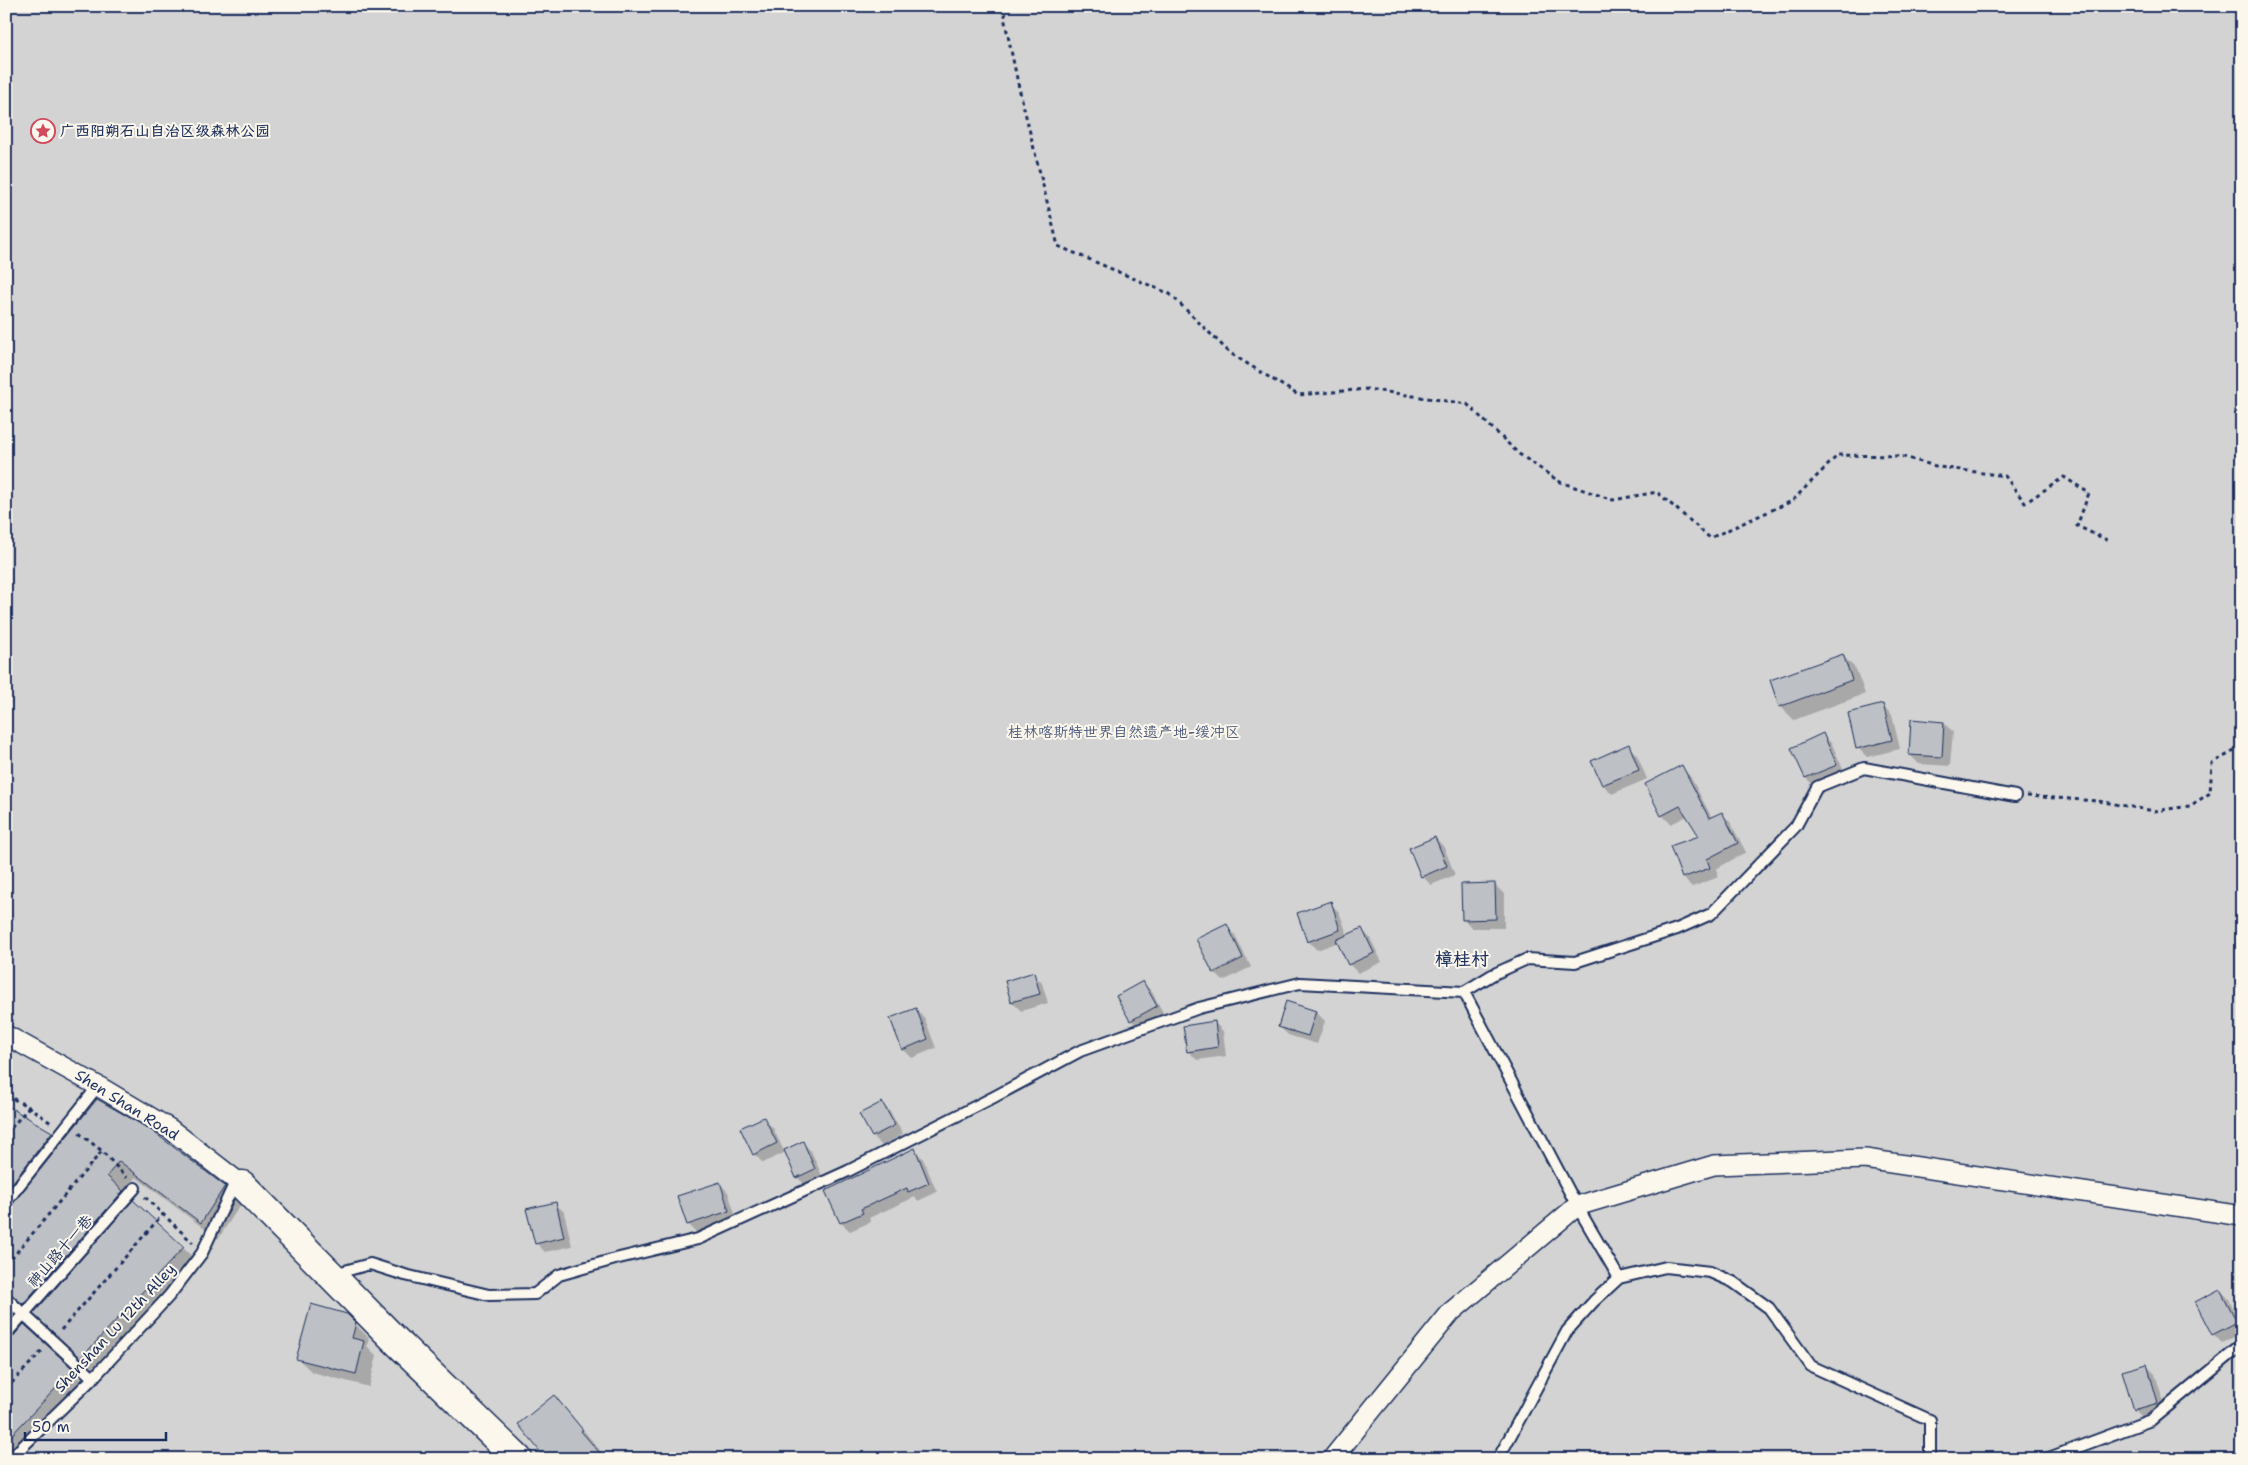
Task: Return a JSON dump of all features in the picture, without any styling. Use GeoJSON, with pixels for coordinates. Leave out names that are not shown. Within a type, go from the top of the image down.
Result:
{"type":"FeatureCollection","features":[{"type":"Feature","properties":{"kind":"main road"},"geometry":{"type":"LineString","coordinates":[[239,1183],[518,1459]]}},
{"type":"Feature","properties":{"kind":"street","name":"Shen Shan Road"},"geometry":{"type":"LineString","coordinates":[[6,1035],[98,1086],[170,1129],[239,1183]]}},
{"type":"Feature","properties":{"kind":"street"},"geometry":{"type":"LineString","coordinates":[[1332,1459],[1451,1312],[1577,1206],[1714,1165],[1865,1159],[2242,1216]]}},
{"type":"Feature","properties":{"kind":"lane"},"geometry":{"type":"LineString","coordinates":[[331,1275],[370,1264],[405,1275],[489,1296],[535,1294],[559,1275],[698,1239],[848,1171],[1080,1051],[1199,1008],[1300,984],[1464,992],[1492,975],[1527,959],[1575,962],[1677,929],[1711,914],[1796,826],[1817,787],[1864,768],[2015,796]]}},
{"type":"Feature","properties":{"kind":"lane"},"geometry":{"type":"LineString","coordinates":[[1464,992],[1577,1206],[1619,1278]]}},
{"type":"Feature","properties":{"kind":"lane"},"geometry":{"type":"LineString","coordinates":[[6,1202],[98,1086]]}},
{"type":"Feature","properties":{"kind":"lane","name":"Shenshan Lu 12th Alley"},"geometry":{"type":"LineString","coordinates":[[20,1459],[18,1451],[93,1378],[169,1296],[202,1253],[239,1183]]}},
{"type":"Feature","properties":{"kind":"lane","name":"神山路十一巷"},"geometry":{"type":"LineString","coordinates":[[6,1334],[135,1188]]}},
{"type":"Feature","properties":{"kind":"lane"},"geometry":{"type":"LineString","coordinates":[[1498,1459],[1567,1331],[1594,1301],[1619,1278],[1666,1267],[1710,1272],[1733,1282],[1769,1308],[1812,1366],[1840,1381],[1930,1420],[1930,1459]]}},
{"type":"Feature","properties":{"kind":"lane"},"geometry":{"type":"LineString","coordinates":[[6,1298],[93,1378]]}},
{"type":"Feature","properties":{"kind":"lane"},"geometry":{"type":"LineString","coordinates":[[2046,1459],[2151,1420],[2242,1345]]}},
{"type":"Feature","properties":{"kind":"path"},"geometry":{"type":"LineString","coordinates":[[1010,6],[1004,17],[1019,88],[1058,246],[1170,294],[1230,353],[1298,395],[1367,389],[1467,404],[1519,454],[1560,482],[1613,500],[1657,492],[1710,538],[1792,501],[1838,455],[1900,456],[1939,467],[2005,476],[2025,503],[2064,478],[2089,493],[2077,526],[2109,541]]}},
{"type":"Feature","properties":{"kind":"path"},"geometry":{"type":"LineString","coordinates":[[2015,796],[2098,801],[2154,812],[2190,806],[2210,793],[2212,763],[2242,747]]}},
{"type":"Feature","properties":{"kind":"path"},"geometry":{"type":"LineString","coordinates":[[6,1095],[29,1107],[56,1126],[68,1125],[102,1151],[135,1188],[202,1253]]}},
{"type":"Feature","properties":{"kind":"path"},"geometry":{"type":"LineString","coordinates":[[6,1134],[29,1107]]}},
{"type":"Feature","properties":{"kind":"path"},"geometry":{"type":"LineString","coordinates":[[6,1265],[102,1151]]}},
{"type":"Feature","properties":{"kind":"path"},"geometry":{"type":"LineString","coordinates":[[6,1389],[52,1340],[163,1214]]}},
{"type":"Feature","properties":{"kind":"green space","name":"桂林喀斯特世界自然遗产地-缓冲区"},"geometry":{"type":"Polygon","coordinates":[[[6,6],[2242,6],[2242,1459],[6,1459],[6,6]]]}},
{"type":"Feature","properties":{"kind":"building"},"geometry":{"type":"Polygon","coordinates":[[[1843,654],[1852,680],[1779,707],[1770,680],[1843,654]]]}},
{"type":"Feature","properties":{"kind":"building"},"geometry":{"type":"Polygon","coordinates":[[[1883,704],[1892,740],[1856,749],[1848,713],[1883,704]]]}},
{"type":"Feature","properties":{"kind":"building"},"geometry":{"type":"Polygon","coordinates":[[[1911,719],[1944,722],[1942,757],[1909,755],[1911,719]]]}},
{"type":"Feature","properties":{"kind":"building"},"geometry":{"type":"Polygon","coordinates":[[[1823,733],[1837,765],[1805,778],[1791,748],[1823,733]]]}},
{"type":"Feature","properties":{"kind":"building"},"geometry":{"type":"Polygon","coordinates":[[[1629,744],[1639,770],[1602,785],[1591,761],[1629,744]]]}},
{"type":"Feature","properties":{"kind":"building"},"geometry":{"type":"Polygon","coordinates":[[[1682,765],[1709,818],[1722,812],[1738,843],[1707,859],[1710,868],[1682,878],[1670,846],[1699,836],[1680,806],[1661,816],[1645,784],[1682,765]]]}},
{"type":"Feature","properties":{"kind":"building"},"geometry":{"type":"Polygon","coordinates":[[[1435,837],[1447,866],[1421,877],[1409,848],[1435,837]]]}},
{"type":"Feature","properties":{"kind":"building"},"geometry":{"type":"Polygon","coordinates":[[[1495,883],[1496,919],[1462,920],[1461,884],[1495,883]]]}},
{"type":"Feature","properties":{"kind":"building"},"geometry":{"type":"Polygon","coordinates":[[[1331,901],[1340,930],[1307,942],[1297,913],[1331,901]]]}},
{"type":"Feature","properties":{"kind":"building"},"geometry":{"type":"Polygon","coordinates":[[[1227,924],[1243,958],[1213,973],[1196,939],[1227,924]]]}},
{"type":"Feature","properties":{"kind":"building"},"geometry":{"type":"Polygon","coordinates":[[[1362,928],[1374,953],[1348,965],[1336,940],[1362,928]]]}},
{"type":"Feature","properties":{"kind":"building"},"geometry":{"type":"Polygon","coordinates":[[[1034,972],[1040,994],[1011,1002],[1005,981],[1034,972]]]}},
{"type":"Feature","properties":{"kind":"building"},"geometry":{"type":"Polygon","coordinates":[[[1143,981],[1157,1006],[1130,1021],[1116,996],[1143,981]]]}},
{"type":"Feature","properties":{"kind":"building"},"geometry":{"type":"Polygon","coordinates":[[[1286,1001],[1316,1011],[1308,1036],[1278,1027],[1286,1001]]]}},
{"type":"Feature","properties":{"kind":"building"},"geometry":{"type":"Polygon","coordinates":[[[916,1008],[928,1039],[902,1050],[890,1018],[916,1008]]]}},
{"type":"Feature","properties":{"kind":"building"},"geometry":{"type":"Polygon","coordinates":[[[1215,1021],[1218,1047],[1187,1052],[1183,1026],[1215,1021]]]}},
{"type":"Feature","properties":{"kind":"building"},"geometry":{"type":"Polygon","coordinates":[[[97,1099],[151,1130],[225,1186],[201,1223],[119,1161],[107,1176],[123,1191],[23,1304],[6,1291],[6,1209],[11,1206],[97,1099]]]}},
{"type":"Feature","properties":{"kind":"building"},"geometry":{"type":"Polygon","coordinates":[[[882,1102],[895,1125],[872,1137],[859,1114],[882,1102]]]}},
{"type":"Feature","properties":{"kind":"building"},"geometry":{"type":"Polygon","coordinates":[[[6,1105],[52,1132],[6,1191],[6,1105]]]}},
{"type":"Feature","properties":{"kind":"building"},"geometry":{"type":"Polygon","coordinates":[[[764,1117],[777,1143],[753,1155],[740,1128],[764,1117]]]}},
{"type":"Feature","properties":{"kind":"building"},"geometry":{"type":"Polygon","coordinates":[[[803,1141],[815,1169],[796,1178],[784,1150],[803,1141]]]}},
{"type":"Feature","properties":{"kind":"building"},"geometry":{"type":"Polygon","coordinates":[[[915,1148],[929,1183],[908,1192],[907,1188],[861,1209],[863,1213],[840,1223],[825,1191],[915,1148]]]}},
{"type":"Feature","properties":{"kind":"building"},"geometry":{"type":"Polygon","coordinates":[[[720,1182],[729,1211],[687,1225],[677,1196],[720,1182]]]}},
{"type":"Feature","properties":{"kind":"building"},"geometry":{"type":"Polygon","coordinates":[[[133,1200],[184,1247],[81,1358],[33,1314],[133,1200]]]}},
{"type":"Feature","properties":{"kind":"building"},"geometry":{"type":"Polygon","coordinates":[[[556,1202],[564,1237],[535,1244],[526,1209],[556,1202]]]}},
{"type":"Feature","properties":{"kind":"building"},"geometry":{"type":"Polygon","coordinates":[[[2220,1289],[2237,1322],[2212,1335],[2195,1302],[2220,1289]]]}},
{"type":"Feature","properties":{"kind":"building"},"geometry":{"type":"Polygon","coordinates":[[[311,1304],[347,1314],[356,1323],[352,1338],[364,1341],[356,1374],[296,1359],[311,1304]]]}},
{"type":"Feature","properties":{"kind":"building"},"geometry":{"type":"Polygon","coordinates":[[[24,1324],[72,1368],[72,1371],[6,1441],[6,1341],[11,1339],[24,1324]]]}},
{"type":"Feature","properties":{"kind":"building"},"geometry":{"type":"Polygon","coordinates":[[[2147,1364],[2158,1403],[2134,1410],[2122,1371],[2147,1364]]]}},
{"type":"Feature","properties":{"kind":"building"},"geometry":{"type":"Polygon","coordinates":[[[554,1395],[605,1459],[546,1459],[518,1424],[554,1395]]]}},
{"type":"Feature","properties":{"kind":"place","name":"广西阳朔石山自治区级森林公园"},"geometry":{"type":"Point","coordinates":[43,131]}},
{"type":"Feature","properties":{"kind":"district","name":"樟桂村"},"geometry":{"type":"Point","coordinates":[1462,959]}}]}
